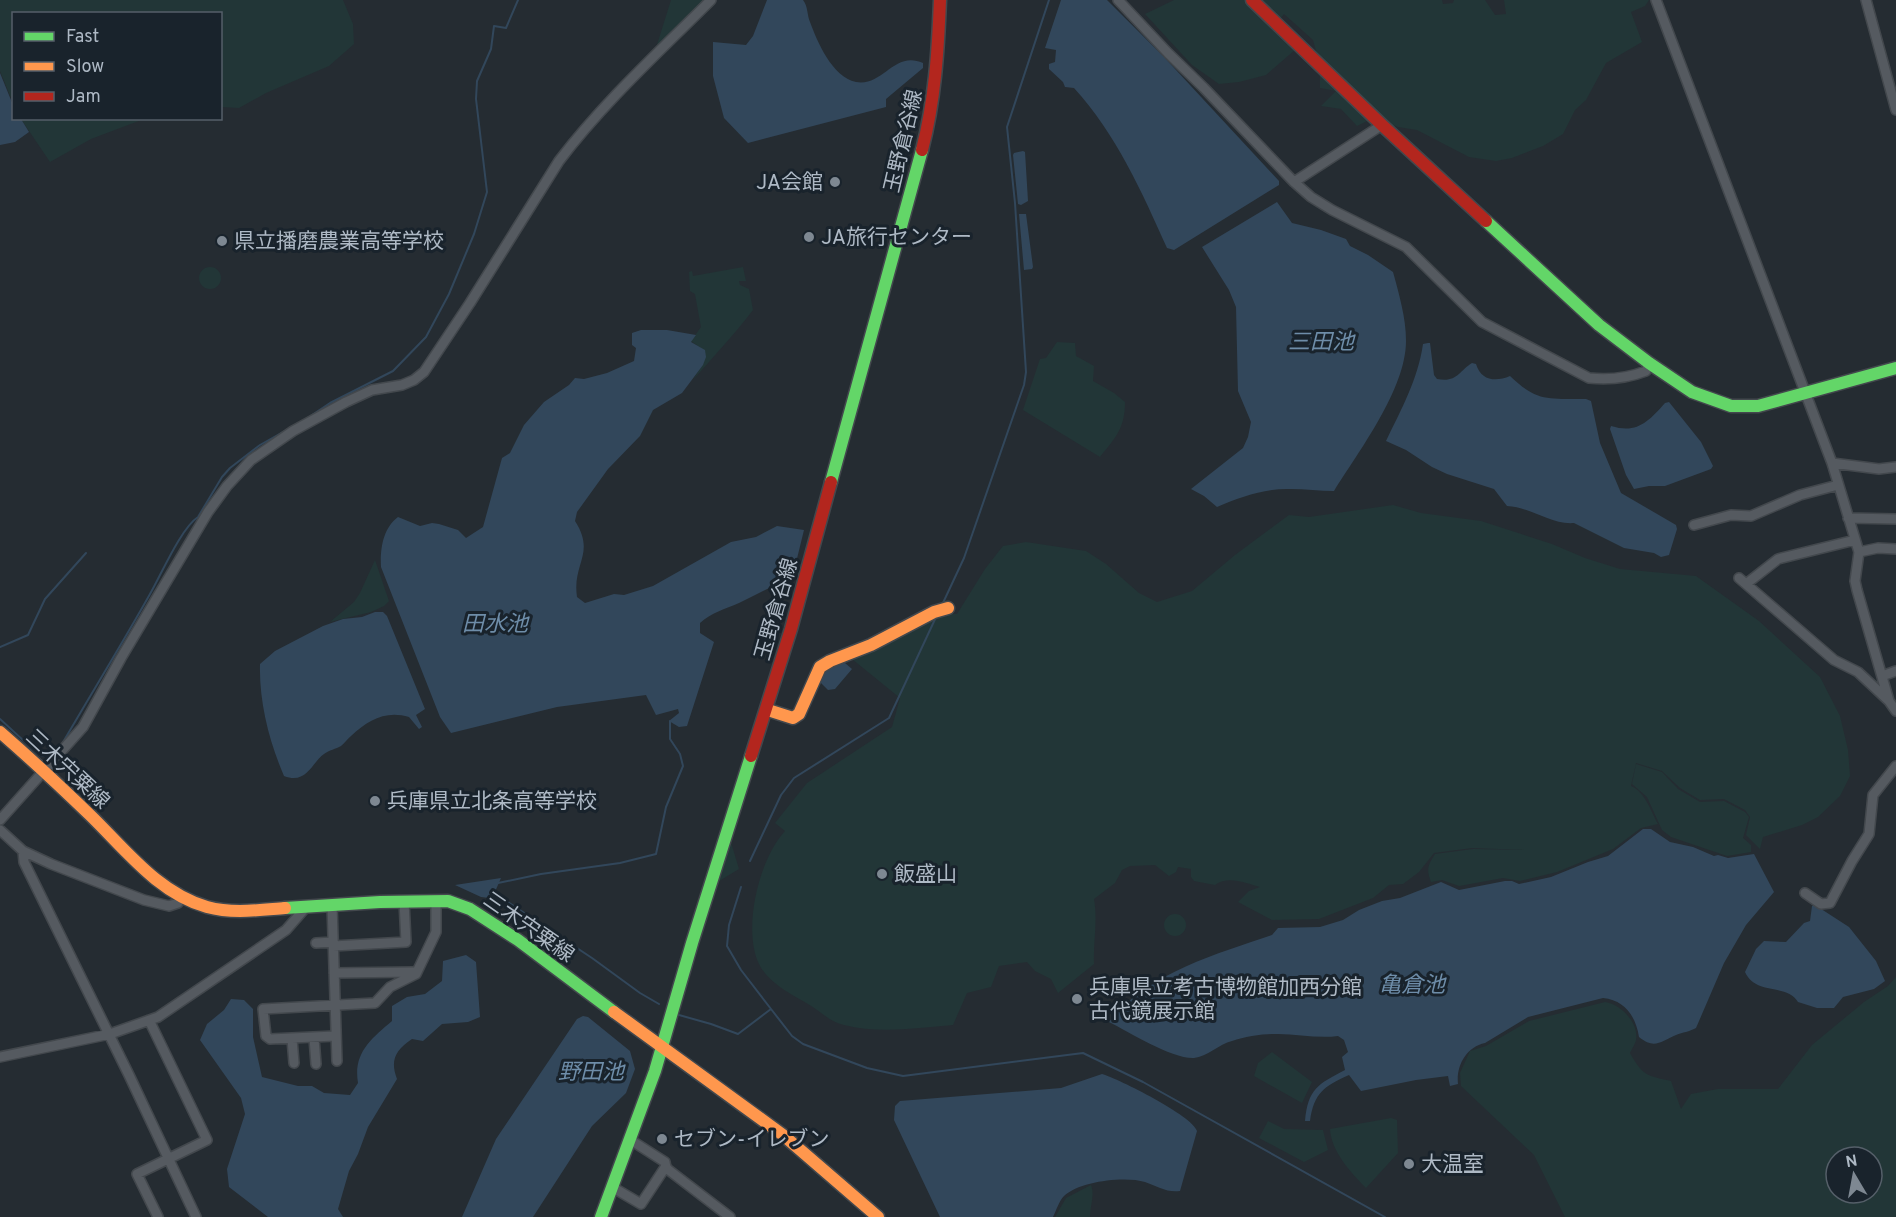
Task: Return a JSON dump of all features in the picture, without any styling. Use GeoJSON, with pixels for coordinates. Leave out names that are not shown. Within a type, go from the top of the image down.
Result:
{"type":"FeatureCollection","features":[{"type":"Feature","properties":{"kind":"main road","name":"玉野倉谷線"},"geometry":{"type":"LineString","coordinates":[[602,1217],[654,1071],[791,629],[902,229],[934,96],[939,51],[940,0]]}},
{"type":"Feature","properties":{"kind":"main road"},"geometry":{"type":"LineString","coordinates":[[1252,0],[1382,125],[1599,325],[1692,392],[1731,406],[1758,405],[1896,368]]}},
{"type":"Feature","properties":{"kind":"main road"},"geometry":{"type":"LineString","coordinates":[[771,711],[793,718],[799,714],[820,667],[871,645],[934,612],[948,608]]}},
{"type":"Feature","properties":{"kind":"main road","name":"三木宍粟線"},"geometry":{"type":"LineString","coordinates":[[0,732],[45,771],[146,872],[181,897],[206,907],[231,911],[436,900],[459,905],[483,916],[783,1136],[878,1217]]}},
{"type":"Feature","properties":{"kind":"street"},"geometry":{"type":"LineString","coordinates":[[0,820],[83,727],[121,658],[208,512],[227,486],[251,460],[293,431],[372,390],[402,385],[414,380],[423,372],[569,147],[614,97],[711,0]]}},
{"type":"Feature","properties":{"kind":"street"},"geometry":{"type":"LineString","coordinates":[[1118,0],[1294,182],[1311,197],[1332,210],[1406,247],[1482,322],[1588,378],[1604,380],[1637,374],[1646,370],[1649,363]]}},
{"type":"Feature","properties":{"kind":"street"},"geometry":{"type":"LineString","coordinates":[[1656,0],[1832,463],[1859,552],[1855,581],[1889,702]]}},
{"type":"Feature","properties":{"kind":"street"},"geometry":{"type":"LineString","coordinates":[[1866,0],[1896,110]]}},
{"type":"Feature","properties":{"kind":"street"},"geometry":{"type":"LineString","coordinates":[[1294,182],[1382,125]]}},
{"type":"Feature","properties":{"kind":"street"},"geometry":{"type":"LineString","coordinates":[[1832,463],[1879,469],[1896,467]]}},
{"type":"Feature","properties":{"kind":"street"},"geometry":{"type":"LineString","coordinates":[[1695,525],[1731,515],[1751,516],[1800,495],[1838,485]]}},
{"type":"Feature","properties":{"kind":"street"},"geometry":{"type":"LineString","coordinates":[[1848,518],[1896,519]]}},
{"type":"Feature","properties":{"kind":"street"},"geometry":{"type":"LineString","coordinates":[[1855,540],[1778,559],[1742,581],[1834,660],[1858,672],[1896,711]]}},
{"type":"Feature","properties":{"kind":"street"},"geometry":{"type":"LineString","coordinates":[[1859,552],[1878,548],[1896,549]]}},
{"type":"Feature","properties":{"kind":"street"},"geometry":{"type":"LineString","coordinates":[[1882,676],[1896,671]]}},
{"type":"Feature","properties":{"kind":"street"},"geometry":{"type":"LineString","coordinates":[[1805,893],[1821,904],[1830,903],[1869,834],[1873,795],[1896,766]]}},
{"type":"Feature","properties":{"kind":"street"},"geometry":{"type":"LineString","coordinates":[[0,830],[23,851],[144,900],[169,906],[178,903],[181,897]]}},
{"type":"Feature","properties":{"kind":"street"},"geometry":{"type":"LineString","coordinates":[[23,851],[24,862],[110,1034],[194,1216]]}},
{"type":"Feature","properties":{"kind":"street"},"geometry":{"type":"LineString","coordinates":[[335,1036],[270,1040],[266,1036],[263,1009],[375,1003],[390,987],[416,974],[436,932],[438,916],[436,900]]}},
{"type":"Feature","properties":{"kind":"street"},"geometry":{"type":"LineString","coordinates":[[316,943],[406,942],[404,901]]}},
{"type":"Feature","properties":{"kind":"street"},"geometry":{"type":"LineString","coordinates":[[332,905],[337,1060]]}},
{"type":"Feature","properties":{"kind":"street"},"geometry":{"type":"LineString","coordinates":[[0,1057],[110,1034],[158,1017],[286,930],[307,906]]}},
{"type":"Feature","properties":{"kind":"street"},"geometry":{"type":"LineString","coordinates":[[334,973],[413,972],[416,974]]}},
{"type":"Feature","properties":{"kind":"street"},"geometry":{"type":"LineString","coordinates":[[150,1020],[207,1140],[137,1174],[158,1217]]}},
{"type":"Feature","properties":{"kind":"street"},"geometry":{"type":"LineString","coordinates":[[314,1038],[316,1064]]}},
{"type":"Feature","properties":{"kind":"street"},"geometry":{"type":"LineString","coordinates":[[292,1039],[294,1063]]}},
{"type":"Feature","properties":{"kind":"street"},"geometry":{"type":"LineString","coordinates":[[629,1139],[665,1162],[666,1166],[730,1217]]}},
{"type":"Feature","properties":{"kind":"street"},"geometry":{"type":"LineString","coordinates":[[612,1187],[641,1204],[666,1166]]}},
{"type":"Feature","properties":{"kind":"green space"},"geometry":{"type":"Polygon","coordinates":[[[0,0],[343,0],[353,24],[354,44],[329,66],[266,93],[239,108],[222,107],[222,12],[12,12],[12,101],[0,71],[0,0]]]}},
{"type":"Feature","properties":{"kind":"green space"},"geometry":{"type":"Polygon","coordinates":[[[671,0],[705,0],[655,51],[671,0]]]}},
{"type":"Feature","properties":{"kind":"green space"},"geometry":{"type":"Polygon","coordinates":[[[1174,0],[1442,0],[1443,4],[1453,3],[1454,0],[1485,0],[1495,15],[1506,14],[1504,0],[1649,0],[1645,6],[1631,12],[1642,42],[1606,63],[1586,100],[1575,110],[1563,134],[1543,146],[1512,158],[1496,161],[1469,157],[1417,130],[1398,127],[1373,118],[1357,126],[1341,109],[1321,106],[1336,91],[1320,88],[1320,65],[1313,40],[1284,14],[1274,26],[1296,49],[1266,75],[1219,84],[1192,65],[1145,14],[1174,0]]]}},
{"type":"Feature","properties":{"kind":"green space"},"geometry":{"type":"Polygon","coordinates":[[[22,120],[141,120],[91,139],[50,162],[22,120]]]}},
{"type":"Feature","properties":{"kind":"green space"},"geometry":{"type":"Polygon","coordinates":[[[210,267],[218,270],[221,278],[218,286],[210,289],[202,286],[199,278],[202,270],[210,267]]]}},
{"type":"Feature","properties":{"kind":"green space"},"geometry":{"type":"Polygon","coordinates":[[[743,267],[746,281],[739,281],[740,285],[749,289],[753,310],[693,380],[703,364],[705,351],[691,341],[701,327],[695,294],[690,291],[689,272],[692,271],[693,276],[743,267]]]}},
{"type":"Feature","properties":{"kind":"green space"},"geometry":{"type":"Polygon","coordinates":[[[1057,342],[1075,343],[1076,356],[1094,366],[1093,381],[1125,402],[1121,426],[1111,444],[1100,457],[1023,410],[1040,359],[1046,358],[1057,342]]]}},
{"type":"Feature","properties":{"kind":"green space"},"geometry":{"type":"Polygon","coordinates":[[[1393,505],[1421,513],[1481,521],[1620,569],[1696,576],[1759,621],[1820,677],[1840,716],[1848,750],[1850,776],[1840,796],[1818,817],[1802,825],[1763,837],[1760,849],[1746,835],[1750,817],[1745,810],[1724,799],[1700,800],[1680,788],[1662,771],[1636,763],[1631,786],[1644,797],[1658,824],[1641,828],[1613,849],[1557,872],[1520,881],[1503,878],[1459,886],[1442,880],[1431,882],[1428,867],[1435,854],[1473,849],[1524,850],[1472,848],[1434,853],[1419,872],[1403,884],[1389,885],[1373,898],[1319,919],[1272,920],[1238,902],[1249,891],[1260,887],[1231,880],[1215,885],[1194,881],[1191,877],[1191,869],[1178,867],[1176,872],[1169,876],[1155,865],[1130,866],[1122,870],[1115,883],[1094,899],[1096,915],[1094,964],[1058,993],[1051,979],[1035,971],[1027,962],[999,966],[991,987],[967,993],[953,1025],[884,1030],[839,1024],[780,987],[763,971],[754,949],[753,914],[761,876],[776,843],[785,831],[775,823],[807,783],[892,727],[900,698],[852,659],[935,614],[957,614],[985,569],[1003,546],[1026,542],[1086,551],[1106,564],[1139,593],[1157,602],[1192,591],[1235,555],[1289,515],[1309,517],[1393,505]]]}},
{"type":"Feature","properties":{"kind":"green space"},"geometry":{"type":"Polygon","coordinates":[[[375,560],[389,601],[371,612],[330,622],[354,602],[375,560]]]}},
{"type":"Feature","properties":{"kind":"green space"},"geometry":{"type":"Polygon","coordinates":[[[1636,764],[1662,772],[1678,789],[1700,802],[1724,801],[1745,812],[1749,817],[1743,838],[1751,845],[1751,852],[1727,856],[1671,837],[1662,830],[1647,797],[1632,784],[1636,764]]]}},
{"type":"Feature","properties":{"kind":"green space"},"geometry":{"type":"Polygon","coordinates":[[[730,839],[739,869],[716,883],[730,839]]]}},
{"type":"Feature","properties":{"kind":"green space"},"geometry":{"type":"Polygon","coordinates":[[[1175,914],[1183,917],[1186,925],[1183,933],[1175,936],[1167,933],[1164,925],[1167,917],[1175,914]]]}},
{"type":"Feature","properties":{"kind":"green space"},"geometry":{"type":"Polygon","coordinates":[[[1896,977],[1896,1217],[1565,1217],[1534,1155],[1461,1086],[1460,1073],[1470,1051],[1486,1046],[1529,1021],[1605,1002],[1617,1006],[1627,1015],[1636,1033],[1636,1040],[1630,1053],[1638,1066],[1646,1073],[1671,1081],[1681,1109],[1691,1094],[1718,1089],[1778,1089],[1812,1045],[1864,1002],[1888,986],[1896,977]]]}},
{"type":"Feature","properties":{"kind":"green space"},"geometry":{"type":"Polygon","coordinates":[[[1272,1052],[1312,1082],[1302,1103],[1254,1076],[1258,1063],[1272,1052]]]}},
{"type":"Feature","properties":{"kind":"green space"},"geometry":{"type":"Polygon","coordinates":[[[1391,1118],[1397,1120],[1398,1153],[1366,1188],[1348,1169],[1338,1153],[1330,1129],[1391,1118]]]}},
{"type":"Feature","properties":{"kind":"green space"},"geometry":{"type":"Polygon","coordinates":[[[1268,1121],[1284,1129],[1323,1130],[1328,1150],[1304,1162],[1259,1138],[1268,1121]]]}},
{"type":"Feature","properties":{"kind":"green space"},"geometry":{"type":"Polygon","coordinates":[[[1091,1185],[1090,1217],[1055,1217],[1066,1198],[1091,1185]]]}},
{"type":"Feature","properties":{"kind":"water"},"geometry":{"type":"Polygon","coordinates":[[[767,0],[803,0],[821,48],[833,66],[847,79],[865,82],[904,61],[913,60],[923,63],[923,68],[886,99],[886,107],[748,143],[724,118],[713,76],[713,42],[746,45],[753,36],[767,0]]]}},
{"type":"Feature","properties":{"kind":"water"},"geometry":{"type":"Polygon","coordinates":[[[1061,0],[1107,0],[1164,57],[1279,181],[1279,185],[1174,250],[1167,248],[1138,185],[1103,125],[1074,88],[1065,87],[1063,82],[1049,69],[1049,64],[1055,62],[1056,50],[1045,48],[1061,0]]]}},
{"type":"Feature","properties":{"kind":"water"},"geometry":{"type":"Polygon","coordinates":[[[0,73],[12,103],[12,120],[22,120],[29,132],[15,142],[0,145],[0,73]]]}},
{"type":"Feature","properties":{"kind":"water"},"geometry":{"type":"Polygon","coordinates":[[[1025,152],[1028,201],[1021,205],[1018,204],[1013,155],[1025,152]]]}},
{"type":"Feature","properties":{"kind":"water","name":"三田池"},"geometry":{"type":"Polygon","coordinates":[[[1277,202],[1292,223],[1346,239],[1350,246],[1393,272],[1405,324],[1404,360],[1390,399],[1368,439],[1334,491],[1272,490],[1217,507],[1191,489],[1243,448],[1251,422],[1238,391],[1236,307],[1229,290],[1202,247],[1277,202]]]}},
{"type":"Feature","properties":{"kind":"water"},"geometry":{"type":"Polygon","coordinates":[[[1019,214],[1026,214],[1032,269],[1024,270],[1019,214]]]}},
{"type":"Feature","properties":{"kind":"water","name":"田水池"},"geometry":{"type":"Polygon","coordinates":[[[641,330],[667,330],[696,335],[691,342],[705,350],[706,357],[703,365],[682,393],[653,410],[640,436],[608,469],[577,512],[575,521],[581,532],[584,551],[576,585],[577,597],[585,603],[653,586],[731,542],[756,537],[777,526],[804,530],[792,579],[709,616],[700,623],[700,633],[714,642],[687,726],[679,727],[669,721],[679,713],[678,709],[656,715],[646,695],[557,707],[451,733],[440,717],[381,567],[382,546],[386,533],[398,517],[420,526],[439,524],[458,530],[466,538],[483,527],[502,458],[510,453],[524,425],[544,402],[569,385],[575,378],[584,379],[607,373],[634,361],[636,348],[632,345],[632,333],[641,330]]]}},
{"type":"Feature","properties":{"kind":"water"},"geometry":{"type":"Polygon","coordinates":[[[1430,343],[1434,375],[1437,379],[1453,378],[1472,363],[1476,364],[1485,377],[1499,379],[1510,376],[1528,391],[1537,395],[1591,401],[1600,443],[1621,493],[1676,525],[1677,529],[1669,555],[1661,557],[1654,553],[1624,548],[1574,523],[1557,521],[1524,509],[1507,506],[1494,489],[1447,474],[1386,441],[1413,382],[1423,344],[1430,343]]]}},
{"type":"Feature","properties":{"kind":"water"},"geometry":{"type":"Polygon","coordinates":[[[1669,402],[1701,442],[1713,466],[1711,469],[1665,486],[1634,489],[1626,475],[1610,429],[1611,426],[1628,428],[1641,425],[1669,402]]]}},
{"type":"Feature","properties":{"kind":"water"},"geometry":{"type":"Polygon","coordinates":[[[375,612],[383,612],[387,616],[425,709],[416,715],[422,727],[419,729],[409,717],[401,715],[378,718],[357,730],[341,746],[324,754],[304,775],[292,778],[284,776],[266,721],[261,693],[260,664],[275,651],[323,626],[375,612]]]}},
{"type":"Feature","properties":{"kind":"water"},"geometry":{"type":"Polygon","coordinates":[[[845,663],[852,669],[835,689],[828,690],[820,682],[824,669],[845,663]]]}},
{"type":"Feature","properties":{"kind":"water","name":"亀倉池"},"geometry":{"type":"Polygon","coordinates":[[[1643,829],[1651,829],[1670,842],[1693,847],[1714,856],[1728,858],[1754,854],[1774,892],[1746,925],[1724,963],[1696,1028],[1662,1042],[1649,1043],[1639,1037],[1628,1011],[1617,1002],[1603,998],[1528,1017],[1478,1045],[1464,1058],[1459,1071],[1458,1084],[1450,1086],[1448,1076],[1361,1091],[1349,1075],[1322,1092],[1314,1104],[1310,1121],[1305,1121],[1312,1094],[1321,1084],[1345,1070],[1342,1057],[1348,1052],[1344,1040],[1338,1036],[1258,1035],[1227,1043],[1194,1058],[1163,1050],[1109,1022],[1124,1005],[1162,978],[1206,958],[1272,935],[1278,928],[1320,927],[1343,920],[1359,910],[1382,901],[1400,898],[1441,882],[1459,890],[1505,881],[1519,884],[1551,877],[1608,856],[1643,829]]]}},
{"type":"Feature","properties":{"kind":"water"},"geometry":{"type":"Polygon","coordinates":[[[501,878],[494,894],[489,898],[481,897],[455,885],[501,878]]]}},
{"type":"Feature","properties":{"kind":"water"},"geometry":{"type":"Polygon","coordinates":[[[1815,905],[1849,927],[1876,961],[1885,981],[1874,989],[1843,997],[1834,1008],[1817,1008],[1798,1002],[1787,993],[1756,984],[1745,972],[1756,949],[1764,941],[1786,942],[1804,923],[1810,921],[1812,906],[1815,905]]]}},
{"type":"Feature","properties":{"kind":"water"},"geometry":{"type":"Polygon","coordinates":[[[466,955],[476,962],[480,1017],[468,1022],[442,1024],[423,1041],[412,1039],[398,1052],[394,1061],[397,1079],[368,1127],[349,1171],[338,1209],[343,1217],[268,1217],[229,1187],[227,1169],[245,1114],[241,1098],[200,1040],[207,1024],[224,1010],[231,999],[244,1000],[253,1009],[253,1037],[262,1077],[298,1086],[312,1086],[324,1093],[350,1095],[358,1083],[357,1072],[361,1055],[377,1034],[392,1021],[392,1006],[407,997],[425,994],[442,981],[443,961],[466,955]]]}},
{"type":"Feature","properties":{"kind":"water","name":"野田池"},"geometry":{"type":"Polygon","coordinates":[[[583,1016],[588,1017],[630,1051],[635,1069],[626,1093],[592,1126],[533,1217],[462,1217],[496,1139],[577,1019],[583,1016]]]}},
{"type":"Feature","properties":{"kind":"water"},"geometry":{"type":"Polygon","coordinates":[[[1102,1074],[1170,1108],[1183,1116],[1197,1131],[1180,1191],[1166,1190],[1136,1180],[1103,1181],[1091,1183],[1064,1196],[1053,1217],[940,1217],[894,1120],[895,1106],[900,1101],[1061,1088],[1102,1074]]]}},
{"type":"Feature","properties":{"kind":"waterway"},"geometry":{"type":"LineString","coordinates":[[306,419],[330,403],[393,371],[426,337],[449,294],[474,234],[487,192],[476,99],[477,81],[491,49],[494,26],[506,28],[518,0]]}},
{"type":"Feature","properties":{"kind":"waterway"},"geometry":{"type":"LineString","coordinates":[[942,605],[964,558],[1024,385],[1026,372],[1015,203],[1007,127],[1049,0]]}},
{"type":"Feature","properties":{"kind":"waterway"},"geometry":{"type":"LineString","coordinates":[[0,719],[43,756],[55,751],[62,744],[139,613],[178,541],[198,517],[222,477],[260,445],[290,428]]}},
{"type":"Feature","properties":{"kind":"waterway"},"geometry":{"type":"LineString","coordinates":[[0,647],[28,635],[45,599],[86,553]]}},
{"type":"Feature","properties":{"kind":"waterway"},"geometry":{"type":"LineString","coordinates":[[750,861],[781,795],[794,778],[889,718],[937,615]]}},
{"type":"Feature","properties":{"kind":"waterway"},"geometry":{"type":"LineString","coordinates":[[498,883],[541,874],[620,863],[656,854],[666,807],[683,766],[680,754],[670,739],[670,721]]}},
{"type":"Feature","properties":{"kind":"waterway"},"geometry":{"type":"LineString","coordinates":[[741,887],[729,925],[727,946],[741,970],[771,1009],[792,1036],[803,1044],[867,1068],[903,1076],[1083,1053],[1143,1082],[1385,1217]]}},
{"type":"Feature","properties":{"kind":"waterway"},"geometry":{"type":"LineString","coordinates":[[494,893],[659,1004]]}},
{"type":"Feature","properties":{"kind":"waterway"},"geometry":{"type":"LineString","coordinates":[[679,1015],[738,1034],[771,1009]]}},
{"type":"Feature","properties":{"kind":"traffic: fast"},"geometry":{"type":"LineString","coordinates":[[831,482],[922,150]]}},
{"type":"Feature","properties":{"kind":"traffic: fast"},"geometry":{"type":"LineString","coordinates":[[1486,221],[1599,325],[1649,363],[1692,392],[1731,406],[1758,406],[1896,368]]}},
{"type":"Feature","properties":{"kind":"traffic: fast"},"geometry":{"type":"LineString","coordinates":[[601,1217],[655,1071],[692,943],[751,756]]}},
{"type":"Feature","properties":{"kind":"traffic: fast"},"geometry":{"type":"LineString","coordinates":[[285,908],[380,902],[448,901],[470,909],[518,940],[614,1012]]}},
{"type":"Feature","properties":{"kind":"traffic: slow"},"geometry":{"type":"LineString","coordinates":[[771,711],[793,718],[799,714],[820,667],[871,645],[934,612],[948,608]]}},
{"type":"Feature","properties":{"kind":"traffic: slow"},"geometry":{"type":"LineString","coordinates":[[0,732],[144,869],[173,892],[217,909],[246,911],[285,908]]}},
{"type":"Feature","properties":{"kind":"traffic: slow"},"geometry":{"type":"LineString","coordinates":[[614,1012],[783,1135],[878,1217]]}},
{"type":"Feature","properties":{"kind":"traffic: jam"},"geometry":{"type":"LineString","coordinates":[[922,150],[935,75],[940,0]]}},
{"type":"Feature","properties":{"kind":"traffic: jam"},"geometry":{"type":"LineString","coordinates":[[1252,0],[1486,221]]}},
{"type":"Feature","properties":{"kind":"traffic: jam"},"geometry":{"type":"LineString","coordinates":[[751,756],[791,629],[831,482]]}},
{"type":"Feature","properties":{"kind":"place","name":"JA会館"},"geometry":{"type":"Point","coordinates":[835,182]}},
{"type":"Feature","properties":{"kind":"place","name":"JA旅行センター"},"geometry":{"type":"Point","coordinates":[809,237]}},
{"type":"Feature","properties":{"kind":"place","name":"県立播磨農業高等学校"},"geometry":{"type":"Point","coordinates":[222,241]}},
{"type":"Feature","properties":{"kind":"place","name":"兵庫県立北条高等学校"},"geometry":{"type":"Point","coordinates":[375,801]}},
{"type":"Feature","properties":{"kind":"place","name":"飯盛山"},"geometry":{"type":"Point","coordinates":[882,874]}},
{"type":"Feature","properties":{"kind":"place","name":"兵庫県立考古博物館加西分館 古代鏡展示館"},"geometry":{"type":"Point","coordinates":[1077,999]}},
{"type":"Feature","properties":{"kind":"place","name":"セブン-イレブン"},"geometry":{"type":"Point","coordinates":[662,1139]}},
{"type":"Feature","properties":{"kind":"place","name":"大温室"},"geometry":{"type":"Point","coordinates":[1409,1164]}}]}
